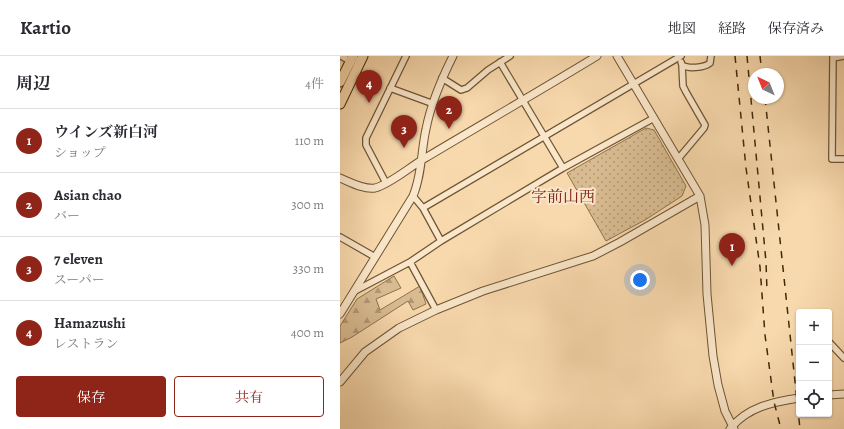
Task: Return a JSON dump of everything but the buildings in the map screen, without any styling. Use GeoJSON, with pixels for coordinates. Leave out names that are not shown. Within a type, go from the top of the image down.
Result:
{"type":"FeatureCollection","features":[{"type":"Feature","properties":{"kind":"highway"},"geometry":{"type":"LineString","coordinates":[[340,104],[363,56]]}},
{"type":"Feature","properties":{"kind":"highway"},"geometry":{"type":"LineString","coordinates":[[340,82],[351,58]]}},
{"type":"Feature","properties":{"kind":"street"},"geometry":{"type":"LineString","coordinates":[[341,56],[351,58]]}},
{"type":"Feature","properties":{"kind":"street"},"geometry":{"type":"LineString","coordinates":[[386,183],[366,145],[366,138],[406,56]]}},
{"type":"Feature","properties":{"kind":"street"},"geometry":{"type":"LineString","coordinates":[[340,314],[413,196],[418,185],[425,129],[431,103],[453,56]]}},
{"type":"Feature","properties":{"kind":"street"},"geometry":{"type":"LineString","coordinates":[[442,78],[461,90],[466,88],[510,56]]}},
{"type":"Feature","properties":{"kind":"street"},"geometry":{"type":"LineString","coordinates":[[340,178],[370,188],[386,183],[421,160],[597,56]]}},
{"type":"Feature","properties":{"kind":"street"},"geometry":{"type":"LineString","coordinates":[[617,56],[700,196],[705,225],[707,294],[713,356],[725,412],[732,428],[743,416],[762,406],[796,399]]}},
{"type":"Feature","properties":{"kind":"street"},"geometry":{"type":"LineString","coordinates":[[423,208],[681,56],[686,92],[705,125],[678,159]]}},
{"type":"Feature","properties":{"kind":"street"},"geometry":{"type":"LineString","coordinates":[[682,65],[687,68],[706,66],[710,63],[710,56]]}},
{"type":"Feature","properties":{"kind":"street"},"geometry":{"type":"LineString","coordinates":[[844,56],[833,57],[832,158],[844,159]]}},
{"type":"Feature","properties":{"kind":"street"},"geometry":{"type":"LineString","coordinates":[[500,62],[563,168]]}},
{"type":"Feature","properties":{"kind":"street"},"geometry":{"type":"LineString","coordinates":[[390,88],[431,103]]}},
{"type":"Feature","properties":{"kind":"street"},"geometry":{"type":"LineString","coordinates":[[353,292],[410,262],[441,241],[563,168],[654,118]]}},
{"type":"Feature","properties":{"kind":"street"},"geometry":{"type":"LineString","coordinates":[[413,196],[423,208],[441,241]]}},
{"type":"Feature","properties":{"kind":"street"},"geometry":{"type":"LineString","coordinates":[[340,382],[365,352],[399,328],[436,310],[483,292],[593,256],[700,196]]}},
{"type":"Feature","properties":{"kind":"street"},"geometry":{"type":"LineString","coordinates":[[340,237],[376,257]]}},
{"type":"Feature","properties":{"kind":"street"},"geometry":{"type":"LineString","coordinates":[[410,262],[436,310]]}},
{"type":"Feature","properties":{"kind":"street"},"geometry":{"type":"LineString","coordinates":[[832,345],[844,358]]}},
{"type":"Feature","properties":{"kind":"street"},"geometry":{"type":"LineString","coordinates":[[832,395],[844,394]]}},
{"type":"Feature","properties":{"kind":"green space"},"geometry":{"type":"Polygon","coordinates":[[[646,128],[654,130],[686,186],[682,196],[645,220],[606,241],[567,173],[646,128]]]}},
{"type":"Feature","properties":{"kind":"green space"},"geometry":{"type":"Polygon","coordinates":[[[394,276],[401,288],[376,299],[380,310],[420,286],[426,304],[413,310],[408,301],[352,337],[340,343],[340,326],[357,299],[394,276]]]}},
{"type":"Feature","properties":{"kind":"railway"},"geometry":{"type":"LineString","coordinates":[[735,56],[746,168],[760,267],[765,335],[774,402],[781,429]]}},
{"type":"Feature","properties":{"kind":"railway"},"geometry":{"type":"LineString","coordinates":[[747,56],[766,262],[767,291]]}},
{"type":"Feature","properties":{"kind":"railway"},"geometry":{"type":"LineString","coordinates":[[760,56],[761,68]]}},
{"type":"Feature","properties":{"kind":"railway"},"geometry":{"type":"LineString","coordinates":[[766,104],[800,429]]}},
{"type":"Feature","properties":{"kind":"place","name":"Hamazushi"},"geometry":{"type":"Point","coordinates":[369,103]}},
{"type":"Feature","properties":{"kind":"place","name":"Asian chao"},"geometry":{"type":"Point","coordinates":[449,129]}},
{"type":"Feature","properties":{"kind":"place","name":"7 eleven"},"geometry":{"type":"Point","coordinates":[404,148]}},
{"type":"Feature","properties":{"kind":"place","name":"ウインズ新白河"},"geometry":{"type":"Point","coordinates":[732,266]}},
{"type":"Feature","properties":{"kind":"district","name":"字前山西"},"geometry":{"type":"Point","coordinates":[563,197]}}]}
